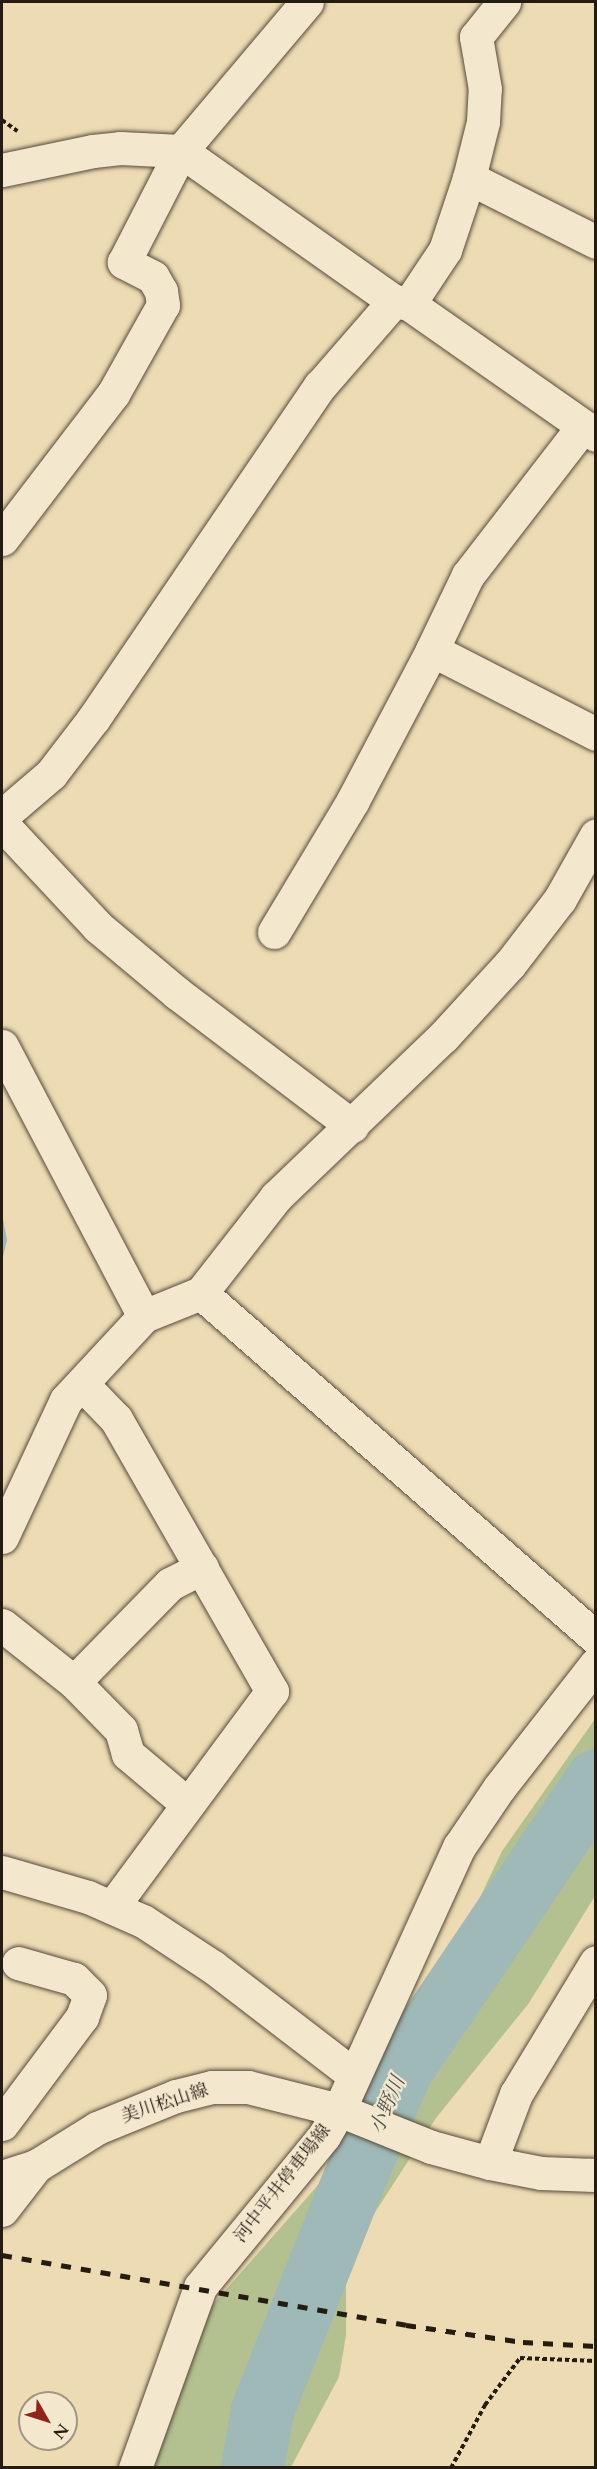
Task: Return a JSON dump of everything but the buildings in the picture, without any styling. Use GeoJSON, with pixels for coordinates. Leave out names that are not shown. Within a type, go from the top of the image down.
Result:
{"type":"FeatureCollection","features":[{"type":"Feature","properties":{"kind":"street"},"geometry":{"type":"LineString","coordinates":[[3,535],[113,394],[163,305],[161,291],[153,277],[124,262],[181,151],[307,2]]}},
{"type":"Feature","properties":{"kind":"street"},"geometry":{"type":"LineString","coordinates":[[2,816],[51,774],[94,718],[320,386],[402,302],[445,250],[469,178],[483,122],[485,89],[476,37],[504,2]]}},
{"type":"Feature","properties":{"kind":"street"},"geometry":{"type":"LineString","coordinates":[[2,170],[93,151],[120,148],[181,151],[590,431],[468,575],[432,651],[352,802],[274,932]]}},
{"type":"Feature","properties":{"kind":"street"},"geometry":{"type":"LineString","coordinates":[[469,178],[596,242]]}},
{"type":"Feature","properties":{"kind":"street"},"geometry":{"type":"LineString","coordinates":[[432,651],[596,734]]}},
{"type":"Feature","properties":{"kind":"street"},"geometry":{"type":"LineString","coordinates":[[2,824],[98,927],[177,993],[352,1126]]}},
{"type":"Feature","properties":{"kind":"street"},"geometry":{"type":"LineString","coordinates":[[2,1537],[66,1400],[144,1316],[201,1293],[276,1197],[443,1037],[510,964],[560,899],[596,835]]}},
{"type":"Feature","properties":{"kind":"street"},"geometry":{"type":"LineString","coordinates":[[2,1046],[144,1316]]}},
{"type":"Feature","properties":{"kind":"street"},"geometry":{"type":"LineString","coordinates":[[201,1293],[596,1638]]}},
{"type":"Feature","properties":{"kind":"street"},"geometry":{"type":"LineString","coordinates":[[82,1384],[117,1419],[272,1691],[186,1803],[112,1907]]}},
{"type":"Feature","properties":{"kind":"street"},"geometry":{"type":"LineString","coordinates":[[74,1682],[170,1584],[202,1568]]}},
{"type":"Feature","properties":{"kind":"street"},"geometry":{"type":"LineString","coordinates":[[2,1625],[74,1682],[121,1730],[128,1754],[186,1803]]}},
{"type":"Feature","properties":{"kind":"street"},"geometry":{"type":"LineString","coordinates":[[346,2112],[354,2075],[459,1847],[500,1788],[596,1664]]}},
{"type":"Feature","properties":{"kind":"street"},"geometry":{"type":"LineString","coordinates":[[2,1872],[88,1897],[143,1921],[213,1966],[354,2075]]}},
{"type":"Feature","properties":{"kind":"street"},"geometry":{"type":"LineString","coordinates":[[490,2163],[516,2094],[596,1962]]}},
{"type":"Feature","properties":{"kind":"street"},"geometry":{"type":"LineString","coordinates":[[2,2124],[82,2017],[90,1995],[74,1979],[18,1963]]}},
{"type":"Feature","properties":{"kind":"street","name":"美川松山線"},"geometry":{"type":"LineString","coordinates":[[2,2177],[36,2166],[97,2128],[176,2096],[212,2087],[248,2087],[346,2112]]}},
{"type":"Feature","properties":{"kind":"street","name":"河中平井停車場線"},"geometry":{"type":"LineString","coordinates":[[135,2468],[200,2287],[346,2112],[431,2146],[490,2163],[541,2173],[596,2175]]}},
{"type":"Feature","properties":{"kind":"street"},"geometry":{"type":"LineString","coordinates":[[2,2210],[36,2166]]}},
{"type":"Feature","properties":{"kind":"path"},"geometry":{"type":"LineString","coordinates":[[451,2468],[486,2405],[520,2358],[596,2361]]}},
{"type":"Feature","properties":{"kind":"green space"},"geometry":{"type":"Polygon","coordinates":[[[595,1719],[595,1896],[529,2003],[436,2118],[372,2217],[346,2283],[346,2335],[339,2377],[291,2467],[153,2468],[209,2309],[348,2151],[421,2022],[502,1851],[595,1719]]]}},
{"type":"Feature","properties":{"kind":"water"},"geometry":{"type":"Polygon","coordinates":[[[2,1213],[7,1240],[2,1261],[2,1213]]]}},
{"type":"Feature","properties":{"kind":"waterway","name":"小野川"},"geometry":{"type":"LineString","coordinates":[[252,2468],[262,2410],[345,2200],[400,2071],[596,1780]]}},
{"type":"Feature","properties":{"kind":"railway"},"geometry":{"type":"LineString","coordinates":[[2,2255],[406,2325],[523,2342],[596,2346]]}}]}
